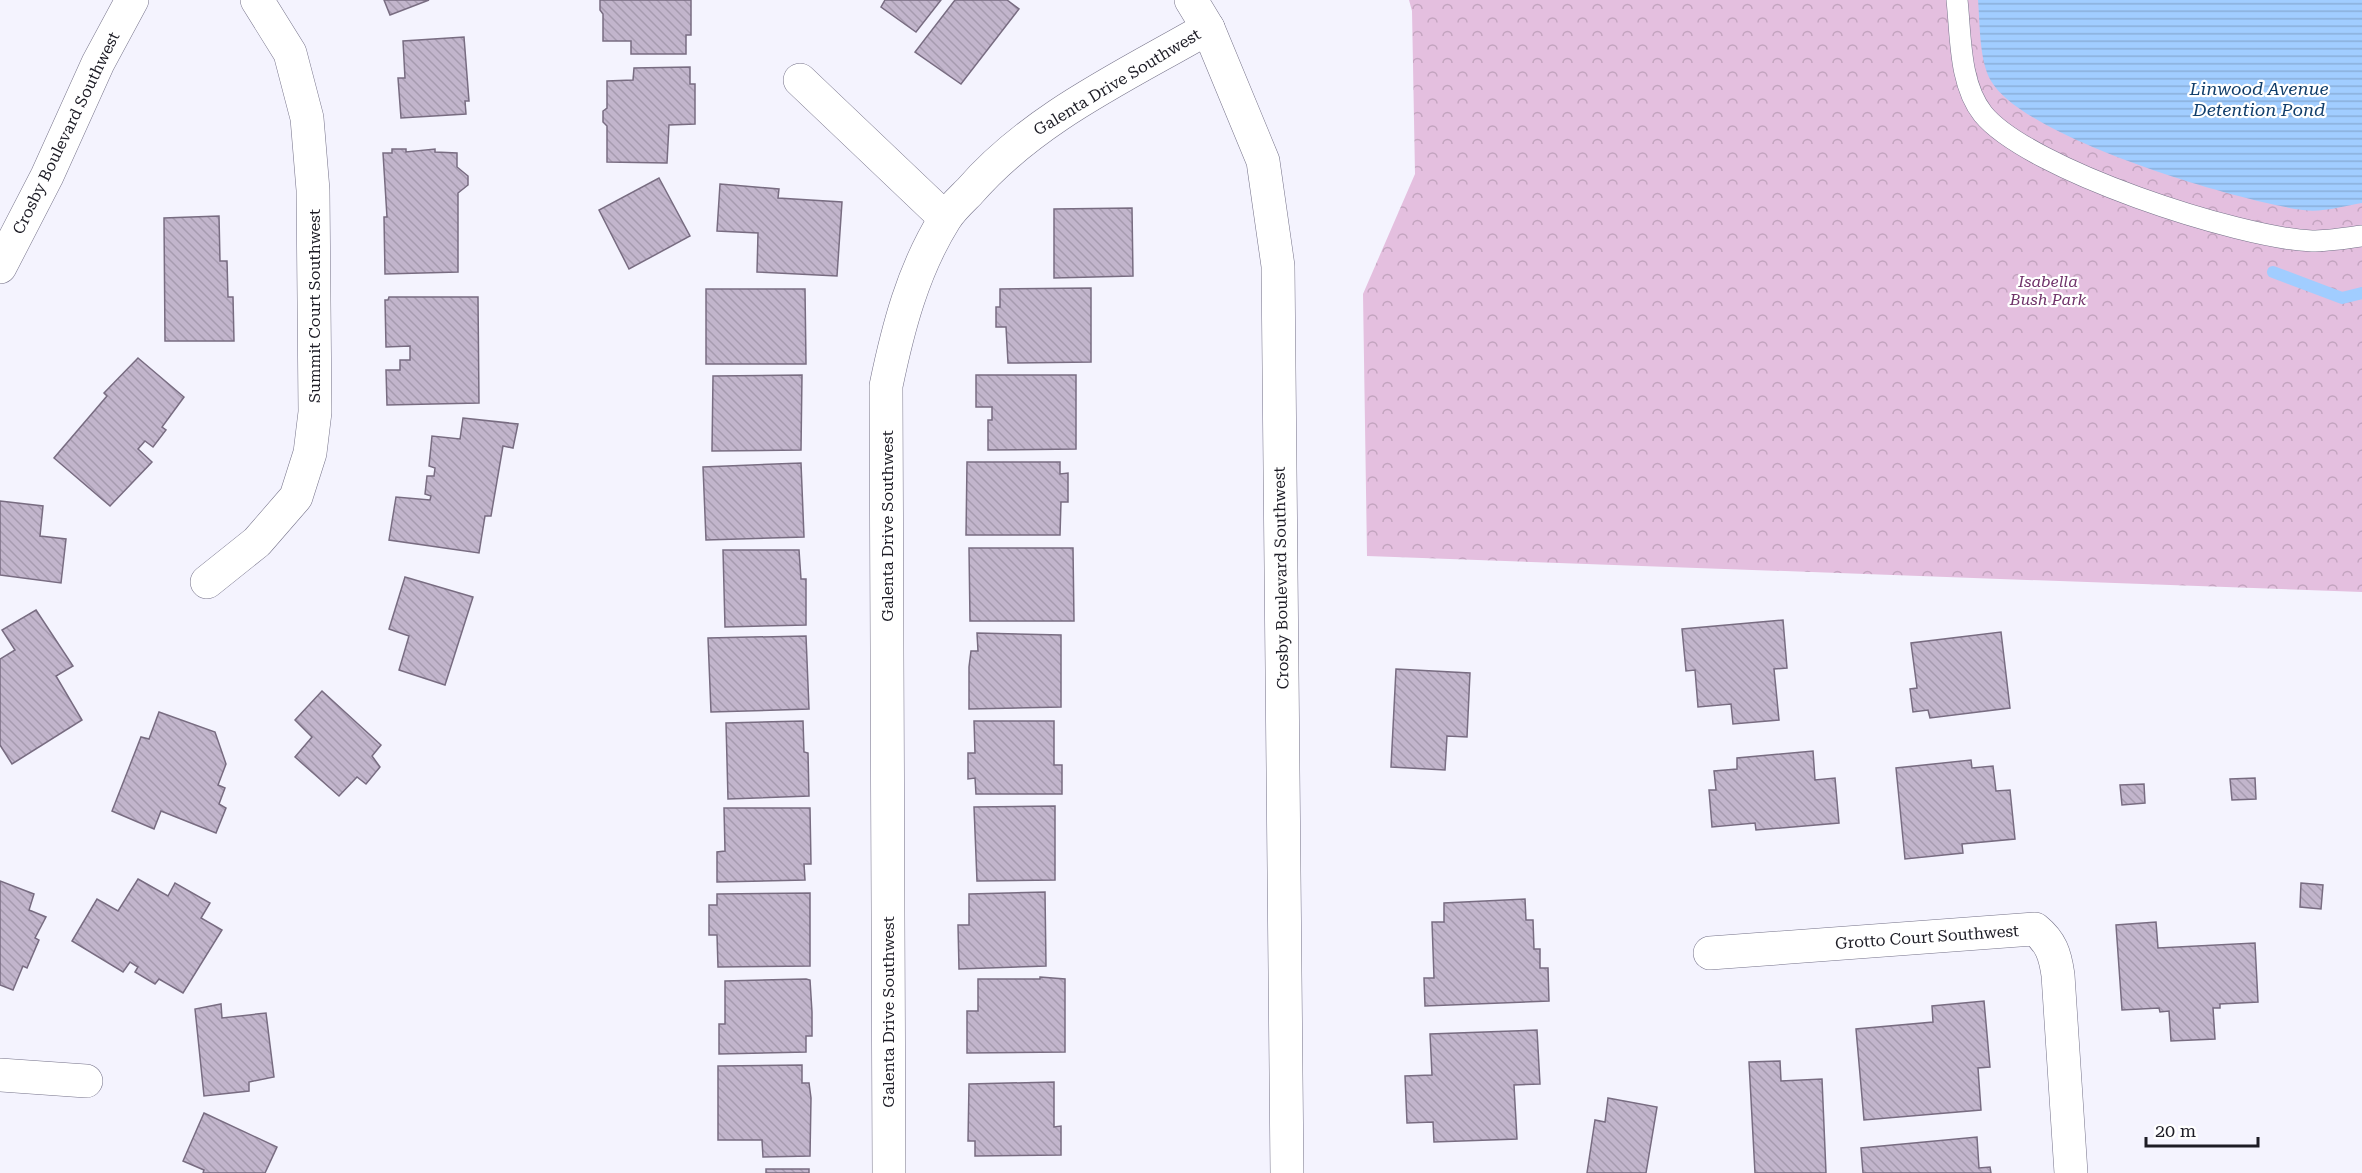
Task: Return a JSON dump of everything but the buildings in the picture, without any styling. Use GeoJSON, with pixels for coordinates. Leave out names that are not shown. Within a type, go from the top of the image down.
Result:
{"type":"FeatureCollection","features":[{"type":"Feature","properties":{"kind":"street","name":"Crosby Boulevard Southwest"},"geometry":{"type":"LineString","coordinates":[[0,267],[47,176],[98,63],[132,0]]}},
{"type":"Feature","properties":{"kind":"street","name":"Summit Court Southwest"},"geometry":{"type":"LineString","coordinates":[[207,582],[257,542],[296,497],[310,453],[315,412],[313,190],[306,118],[290,53],[257,0]]}},
{"type":"Feature","properties":{"kind":"street","name":"Crosby Boulevard Southwest"},"geometry":{"type":"LineString","coordinates":[[1191,0],[1208,28],[1263,161],[1278,266],[1287,1173]]}},
{"type":"Feature","properties":{"kind":"street","name":"Galenta Drive Southwest"},"geometry":{"type":"LineString","coordinates":[[889,1173],[886,386],[898,332],[914,283],[945,218],[981,178],[1041,126],[1208,28]]}},
{"type":"Feature","properties":{"kind":"street"},"geometry":{"type":"LineString","coordinates":[[800,80],[945,218]]}},
{"type":"Feature","properties":{"kind":"street","name":"Grotto Court Southwest"},"geometry":{"type":"LineString","coordinates":[[1710,953],[2035,929],[2047,939],[2056,965],[2071,1173]]}},
{"type":"Feature","properties":{"kind":"street"},"geometry":{"type":"LineString","coordinates":[[0,1075],[86,1081]]}},
{"type":"Feature","properties":{"kind":"lane"},"geometry":{"type":"LineString","coordinates":[[1957,0],[1966,80],[1983,114],[2011,139],[2084,176],[2156,204],[2238,229],[2312,241],[2362,236]]}},
{"type":"Feature","properties":{"kind":"green space","name":"Isabella Bush Park"},"geometry":{"type":"Polygon","coordinates":[[[1409,0],[2362,0],[2362,592],[1367,556],[1363,294],[1415,174],[1412,11],[1409,0]]]}},
{"type":"Feature","properties":{"kind":"water","name":"Linwood Avenue Detention Pond"},"geometry":{"type":"Polygon","coordinates":[[[1978,0],[2362,0],[2362,203],[2310,211],[2231,194],[2135,164],[2044,124],[2011,103],[1991,81],[1982,53],[1978,0]]]}},
{"type":"Feature","properties":{"kind":"waterway"},"geometry":{"type":"LineString","coordinates":[[2273,272],[2342,298],[2362,293]]}}]}
